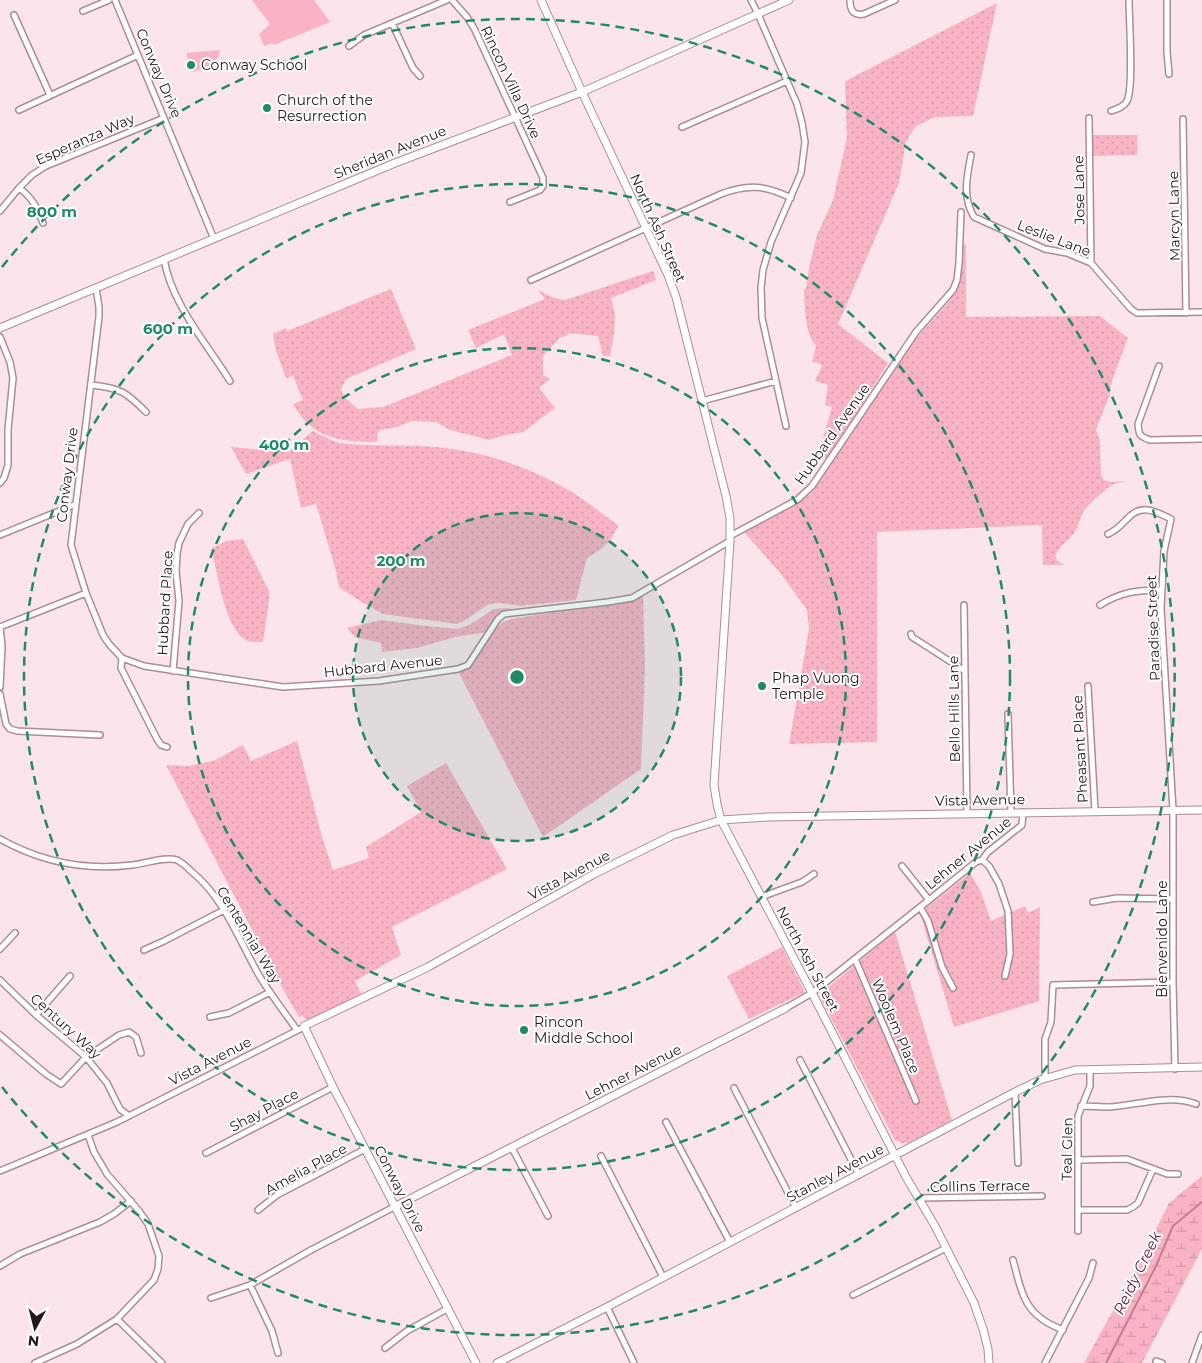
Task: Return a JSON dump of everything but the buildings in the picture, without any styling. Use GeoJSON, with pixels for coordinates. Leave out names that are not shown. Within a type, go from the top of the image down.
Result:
{"type":"FeatureCollection","features":[{"type":"Feature","properties":{"kind":"street"},"geometry":{"type":"LineString","coordinates":[[83,11],[109,0]]}},
{"type":"Feature","properties":{"kind":"street","name":"Conway Drive"},"geometry":{"type":"LineString","coordinates":[[115,0],[214,239]]}},
{"type":"Feature","properties":{"kind":"street"},"geometry":{"type":"LineString","coordinates":[[349,46],[364,35],[447,0]]}},
{"type":"Feature","properties":{"kind":"street","name":"Rincon Villa Drive"},"geometry":{"type":"LineString","coordinates":[[452,0],[467,17],[475,30],[543,178],[543,186],[540,190],[510,202]]}},
{"type":"Feature","properties":{"kind":"street","name":"North Ash Street"},"geometry":{"type":"LineString","coordinates":[[541,0],[645,228],[664,265],[676,297],[726,496],[730,518],[730,538],[714,785],[721,820],[812,992],[895,1156],[974,1303],[983,1329],[989,1363]]}},
{"type":"Feature","properties":{"kind":"street"},"geometry":{"type":"LineString","coordinates":[[751,0],[797,104],[804,142],[801,173],[771,242],[763,270],[761,288],[762,318],[786,426]]}},
{"type":"Feature","properties":{"kind":"street","name":"Sheridan Avenue"},"geometry":{"type":"LineString","coordinates":[[0,328],[395,163],[582,92],[789,0]]}},
{"type":"Feature","properties":{"kind":"street"},"geometry":{"type":"LineString","coordinates":[[850,0],[851,11],[859,15],[895,0]]}},
{"type":"Feature","properties":{"kind":"street"},"geometry":{"type":"LineString","coordinates":[[1111,111],[1120,108],[1127,101],[1130,83],[1129,0]]}},
{"type":"Feature","properties":{"kind":"street"},"geometry":{"type":"LineString","coordinates":[[1167,0],[1169,74]]}},
{"type":"Feature","properties":{"kind":"street"},"geometry":{"type":"LineString","coordinates":[[14,15],[50,95]]}},
{"type":"Feature","properties":{"kind":"street"},"geometry":{"type":"LineString","coordinates":[[392,23],[413,68],[420,76]]}},
{"type":"Feature","properties":{"kind":"street"},"geometry":{"type":"LineString","coordinates":[[19,110],[138,55]]}},
{"type":"Feature","properties":{"kind":"street"},"geometry":{"type":"LineString","coordinates":[[682,127],[787,81]]}},
{"type":"Feature","properties":{"kind":"street","name":"Esperanza Way"},"geometry":{"type":"LineString","coordinates":[[0,211],[32,175],[46,166],[164,118]]}},
{"type":"Feature","properties":{"kind":"street","name":"Jose Lane"},"geometry":{"type":"LineString","coordinates":[[1089,118],[1091,263]]}},
{"type":"Feature","properties":{"kind":"street","name":"Marcyn Lane"},"geometry":{"type":"LineString","coordinates":[[1183,119],[1186,313]]}},
{"type":"Feature","properties":{"kind":"street","name":"Leslie Lane"},"geometry":{"type":"LineString","coordinates":[[971,155],[966,181],[967,202],[974,217],[1045,249],[1068,253],[1091,263],[1131,309],[1138,312],[1202,312]]}},
{"type":"Feature","properties":{"kind":"street"},"geometry":{"type":"LineString","coordinates":[[531,280],[737,188],[758,187],[778,192],[790,198]]}},
{"type":"Feature","properties":{"kind":"street"},"geometry":{"type":"LineString","coordinates":[[19,188],[28,194],[36,206],[43,223]]}},
{"type":"Feature","properties":{"kind":"street","name":"Hubbard Avenue"},"geometry":{"type":"LineString","coordinates":[[120,656],[144,666],[283,687],[379,681],[458,669],[468,665],[498,619],[504,614],[632,598],[730,538],[797,500],[812,486],[916,332],[953,290],[957,280],[959,263],[961,212]]}},
{"type":"Feature","properties":{"kind":"street"},"geometry":{"type":"LineString","coordinates":[[164,259],[166,270],[183,310],[230,381]]}},
{"type":"Feature","properties":{"kind":"street","name":"Conway Drive"},"geometry":{"type":"LineString","coordinates":[[96,288],[99,318],[72,545],[86,593],[103,635],[120,656],[120,668],[157,739],[161,745],[167,747]]}},
{"type":"Feature","properties":{"kind":"street"},"geometry":{"type":"LineString","coordinates":[[0,337],[10,362],[13,378],[8,430],[8,465],[4,478],[0,483]]}},
{"type":"Feature","properties":{"kind":"street"},"geometry":{"type":"LineString","coordinates":[[1159,366],[1138,424],[1139,433],[1142,437],[1150,440],[1202,439]]}},
{"type":"Feature","properties":{"kind":"street"},"geometry":{"type":"LineString","coordinates":[[702,401],[776,381]]}},
{"type":"Feature","properties":{"kind":"street"},"geometry":{"type":"LineString","coordinates":[[92,385],[110,387],[121,391],[133,399],[146,412]]}},
{"type":"Feature","properties":{"kind":"street"},"geometry":{"type":"LineString","coordinates":[[0,535],[76,504]]}},
{"type":"Feature","properties":{"kind":"street","name":"Paradise Street"},"geometry":{"type":"LineString","coordinates":[[1108,534],[1118,529],[1133,512],[1141,510],[1158,512],[1171,519],[1164,551],[1161,608],[1173,810]]}},
{"type":"Feature","properties":{"kind":"street","name":"Hubbard Place"},"geometry":{"type":"LineString","coordinates":[[173,671],[179,601],[176,571],[177,554],[179,543],[188,524],[199,513]]}},
{"type":"Feature","properties":{"kind":"street"},"geometry":{"type":"LineString","coordinates":[[1100,605],[1113,597],[1129,592],[1161,590]]}},
{"type":"Feature","properties":{"kind":"street"},"geometry":{"type":"LineString","coordinates":[[0,687],[2,646],[0,627],[86,593]]}},
{"type":"Feature","properties":{"kind":"street","name":"Bello Hills Lane"},"geometry":{"type":"LineString","coordinates":[[964,605],[967,813]]}},
{"type":"Feature","properties":{"kind":"street"},"geometry":{"type":"LineString","coordinates":[[911,634],[912,637],[965,670]]}},
{"type":"Feature","properties":{"kind":"street","name":"Pheasant Place"},"geometry":{"type":"LineString","coordinates":[[1088,686],[1095,810]]}},
{"type":"Feature","properties":{"kind":"street"},"geometry":{"type":"LineString","coordinates":[[0,694],[6,724],[10,729],[17,731],[100,735]]}},
{"type":"Feature","properties":{"kind":"street"},"geometry":{"type":"LineString","coordinates":[[1008,714],[1011,812]]}},
{"type":"Feature","properties":{"kind":"street","name":"Vista Avenue"},"geometry":{"type":"LineString","coordinates":[[0,1171],[129,1116],[301,1028],[428,967],[587,878],[674,835],[721,820],[752,817],[1095,810],[1202,810]]}},
{"type":"Feature","properties":{"kind":"street","name":"Bienvenido Lane"},"geometry":{"type":"LineString","coordinates":[[1173,810],[1175,1069]]}},
{"type":"Feature","properties":{"kind":"street","name":"Lehner Avenue"},"geometry":{"type":"LineString","coordinates":[[211,1298],[250,1285],[311,1250],[394,1207],[786,1008],[812,992],[976,862],[982,860],[988,852],[1022,825],[1023,812]]}},
{"type":"Feature","properties":{"kind":"street","name":"Centennial Way"},"geometry":{"type":"LineString","coordinates":[[0,839],[37,856],[81,866],[108,868],[170,858],[180,861],[215,896],[259,976],[301,1028]]}},
{"type":"Feature","properties":{"kind":"street"},"geometry":{"type":"LineString","coordinates":[[982,860],[989,866],[999,884],[1008,911],[1010,954],[1005,976]]}},
{"type":"Feature","properties":{"kind":"street"},"geometry":{"type":"LineString","coordinates":[[902,866],[930,900]]}},
{"type":"Feature","properties":{"kind":"street"},"geometry":{"type":"LineString","coordinates":[[761,897],[802,882],[814,874]]}},
{"type":"Feature","properties":{"kind":"street"},"geometry":{"type":"LineString","coordinates":[[1093,902],[1118,898],[1173,899]]}},
{"type":"Feature","properties":{"kind":"street"},"geometry":{"type":"LineString","coordinates":[[920,907],[928,921],[942,967],[953,988]]}},
{"type":"Feature","properties":{"kind":"street"},"geometry":{"type":"LineString","coordinates":[[144,950],[224,910]]}},
{"type":"Feature","properties":{"kind":"street"},"geometry":{"type":"LineString","coordinates":[[0,949],[15,933]]}},
{"type":"Feature","properties":{"kind":"street","name":"Woolem Place"},"geometry":{"type":"LineString","coordinates":[[855,959],[916,1101]]}},
{"type":"Feature","properties":{"kind":"street"},"geometry":{"type":"LineString","coordinates":[[36,1015],[70,976]]}},
{"type":"Feature","properties":{"kind":"street","name":"Century Way"},"geometry":{"type":"LineString","coordinates":[[0,980],[36,1015],[86,1057],[107,1083],[120,1109],[129,1116]]}},
{"type":"Feature","properties":{"kind":"street"},"geometry":{"type":"LineString","coordinates":[[1045,1079],[1045,1039],[1052,1022],[1053,985],[1173,982]]}},
{"type":"Feature","properties":{"kind":"street"},"geometry":{"type":"LineString","coordinates":[[210,1018],[229,1013],[270,992]]}},
{"type":"Feature","properties":{"kind":"street","name":"Conway Drive"},"geometry":{"type":"LineString","coordinates":[[301,1028],[476,1363]]}},
{"type":"Feature","properties":{"kind":"street"},"geometry":{"type":"LineString","coordinates":[[0,1035],[46,1074],[61,1084],[86,1057],[119,1035],[129,1032],[136,1037],[141,1053]]}},
{"type":"Feature","properties":{"kind":"street"},"geometry":{"type":"LineString","coordinates":[[800,1060],[859,1175]]}},
{"type":"Feature","properties":{"kind":"street","name":"Stanley Avenue"},"geometry":{"type":"LineString","coordinates":[[497,1363],[1040,1080],[1075,1070],[1202,1068]]}},
{"type":"Feature","properties":{"kind":"street","name":"Teal Glen"},"geometry":{"type":"LineString","coordinates":[[1078,1231],[1078,1116],[1090,1086],[1090,1070]]}},
{"type":"Feature","properties":{"kind":"street","name":"Shay Place"},"geometry":{"type":"LineString","coordinates":[[206,1153],[333,1087]]}},
{"type":"Feature","properties":{"kind":"street"},"geometry":{"type":"LineString","coordinates":[[734,1088],[796,1208]]}},
{"type":"Feature","properties":{"kind":"street"},"geometry":{"type":"LineString","coordinates":[[1015,1092],[1018,1163]]}},
{"type":"Feature","properties":{"kind":"street"},"geometry":{"type":"LineString","coordinates":[[1081,1106],[1109,1107],[1175,1100],[1186,1100],[1196,1104]]}},
{"type":"Feature","properties":{"kind":"street"},"geometry":{"type":"LineString","coordinates":[[666,1122],[730,1242]]}},
{"type":"Feature","properties":{"kind":"street"},"geometry":{"type":"LineString","coordinates":[[35,1363],[77,1344],[117,1319],[154,1280],[158,1269],[159,1256],[148,1224],[107,1174],[94,1152],[88,1134]]}},
{"type":"Feature","properties":{"kind":"street"},"geometry":{"type":"LineString","coordinates":[[512,1148],[548,1216]]}},
{"type":"Feature","properties":{"kind":"street","name":"Amelia Place"},"geometry":{"type":"LineString","coordinates":[[258,1210],[277,1195],[365,1149]]}},
{"type":"Feature","properties":{"kind":"street"},"geometry":{"type":"LineString","coordinates":[[601,1156],[663,1277]]}},
{"type":"Feature","properties":{"kind":"street"},"geometry":{"type":"LineString","coordinates":[[1078,1160],[1127,1160],[1167,1174],[1178,1174]]}},
{"type":"Feature","properties":{"kind":"street"},"geometry":{"type":"LineString","coordinates":[[1078,1210],[1127,1210],[1133,1207],[1138,1203],[1153,1169]]}},
{"type":"Feature","properties":{"kind":"street","name":"Collins Terrace"},"geometry":{"type":"LineString","coordinates":[[918,1198],[1042,1196]]}},
{"type":"Feature","properties":{"kind":"street"},"geometry":{"type":"LineString","coordinates":[[0,1266],[20,1254],[100,1222],[131,1201]]}},
{"type":"Feature","properties":{"kind":"street"},"geometry":{"type":"LineString","coordinates":[[853,1295],[946,1248]]}},
{"type":"Feature","properties":{"kind":"street"},"geometry":{"type":"LineString","coordinates":[[1013,1260],[1026,1303],[1042,1319],[1063,1330]]}},
{"type":"Feature","properties":{"kind":"street"},"geometry":{"type":"LineString","coordinates":[[1045,1363],[1090,1278],[1093,1263]]}},
{"type":"Feature","properties":{"kind":"street"},"geometry":{"type":"LineString","coordinates":[[250,1285],[272,1331],[278,1353]]}},
{"type":"Feature","properties":{"kind":"street"},"geometry":{"type":"LineString","coordinates":[[607,1307],[634,1363]]}},
{"type":"Feature","properties":{"kind":"street"},"geometry":{"type":"LineString","coordinates":[[385,1348],[407,1330],[447,1309]]}},
{"type":"Feature","properties":{"kind":"street"},"geometry":{"type":"LineString","coordinates":[[117,1319],[162,1363]]}},
{"type":"Feature","properties":{"kind":"street"},"geometry":{"type":"LineString","coordinates":[[1192,1363],[1202,1335]]}},
{"type":"Feature","properties":{"kind":"street"},"geometry":{"type":"LineString","coordinates":[[1156,1361],[1162,1363]]}},
{"type":"Feature","properties":{"kind":"green space"},"geometry":{"type":"Polygon","coordinates":[[[252,0],[314,0],[330,22],[274,45],[272,43],[264,46],[259,34],[270,24],[252,0]]]}},
{"type":"Feature","properties":{"kind":"green space"},"geometry":{"type":"Polygon","coordinates":[[[997,3],[973,116],[935,117],[916,126],[906,141],[899,183],[838,324],[888,363],[828,459],[818,456],[832,407],[825,405],[828,385],[815,381],[822,366],[819,363],[812,362],[816,346],[812,341],[808,328],[804,289],[806,289],[818,231],[833,200],[847,138],[845,82],[997,3]]]}},
{"type":"Feature","properties":{"kind":"green space"},"geometry":{"type":"Polygon","coordinates":[[[220,50],[214,63],[193,72],[186,53],[220,50]]]}},
{"type":"Feature","properties":{"kind":"green space"},"geometry":{"type":"Polygon","coordinates":[[[1092,135],[1137,135],[1137,155],[1093,156],[1092,135]]]}},
{"type":"Feature","properties":{"kind":"green space"},"geometry":{"type":"Polygon","coordinates":[[[963,244],[966,245],[966,317],[1100,316],[1128,338],[1096,430],[1100,441],[1101,475],[1104,480],[1111,482],[1127,481],[1109,487],[1083,512],[1074,533],[1056,554],[1059,562],[1065,565],[1043,565],[1042,525],[877,532],[877,742],[789,744],[809,629],[807,610],[781,574],[744,532],[793,506],[812,493],[907,349],[948,303],[958,288],[963,244]]]}},
{"type":"Feature","properties":{"kind":"green space"},"geometry":{"type":"Polygon","coordinates":[[[653,271],[656,280],[611,298],[615,315],[610,356],[603,356],[598,336],[570,333],[561,337],[543,356],[543,375],[550,379],[539,388],[555,408],[523,432],[489,440],[450,430],[436,422],[412,421],[397,427],[381,430],[378,432],[377,442],[351,441],[329,436],[309,425],[293,404],[303,400],[293,376],[286,378],[276,351],[273,334],[286,328],[287,331],[391,289],[416,349],[346,379],[341,389],[344,397],[358,409],[383,407],[512,355],[504,334],[476,348],[468,330],[545,299],[538,290],[554,298],[565,300],[653,271]]]}},
{"type":"Feature","properties":{"kind":"green space"},"geometry":{"type":"Polygon","coordinates":[[[313,431],[340,443],[454,449],[508,462],[559,485],[581,498],[619,526],[605,545],[587,558],[576,600],[521,606],[500,603],[489,604],[457,624],[383,614],[339,587],[316,504],[301,508],[290,459],[246,474],[231,447],[288,452],[313,431]]]}},
{"type":"Feature","properties":{"kind":"green space"},"geometry":{"type":"Polygon","coordinates":[[[243,539],[269,591],[263,642],[253,642],[244,639],[231,622],[211,549],[226,541],[243,539]]]}},
{"type":"Feature","properties":{"kind":"green space"},"geometry":{"type":"Polygon","coordinates":[[[643,595],[645,667],[641,769],[543,837],[458,671],[466,668],[478,657],[491,635],[502,623],[516,618],[621,604],[643,595]]]}},
{"type":"Feature","properties":{"kind":"green space"},"geometry":{"type":"Polygon","coordinates":[[[494,609],[512,609],[512,611],[505,613],[487,632],[455,637],[417,648],[382,652],[381,643],[355,637],[347,628],[381,620],[457,629],[469,625],[494,609]]]}},
{"type":"Feature","properties":{"kind":"green space"},"geometry":{"type":"Polygon","coordinates":[[[297,741],[322,837],[333,870],[369,858],[366,847],[421,812],[407,786],[446,763],[507,869],[392,927],[401,955],[355,981],[361,994],[309,1020],[303,1016],[299,1017],[284,991],[166,765],[188,766],[213,761],[243,745],[251,761],[297,741]]]}},
{"type":"Feature","properties":{"kind":"green space"},"geometry":{"type":"Polygon","coordinates":[[[970,873],[981,892],[991,921],[1025,906],[1028,913],[1040,907],[1039,1001],[954,1027],[920,913],[970,873]]]}},
{"type":"Feature","properties":{"kind":"green space"},"geometry":{"type":"Polygon","coordinates":[[[895,932],[952,1120],[908,1143],[895,1140],[820,997],[821,993],[895,932]]]}},
{"type":"Feature","properties":{"kind":"green space"},"geometry":{"type":"Polygon","coordinates":[[[782,947],[804,990],[803,993],[749,1019],[727,976],[782,947]]]}},
{"type":"Feature","properties":{"kind":"green space"},"geometry":{"type":"Polygon","coordinates":[[[1202,1176],[1202,1249],[1142,1363],[1084,1363],[1139,1263],[1169,1203],[1202,1176]]]}},
{"type":"Feature","properties":{"kind":"waterway","name":"Reidy Creek"},"geometry":{"type":"LineString","coordinates":[[1106,1363],[1156,1266],[1173,1226],[1202,1202]]}},
{"type":"Feature","properties":{"kind":"place","name":"Conway School"},"geometry":{"type":"Point","coordinates":[191,65]}},
{"type":"Feature","properties":{"kind":"place","name":"Church of the Resurrection"},"geometry":{"type":"Point","coordinates":[267,108]}},
{"type":"Feature","properties":{"kind":"place","name":"Phap Vuong Temple"},"geometry":{"type":"Point","coordinates":[762,686]}},
{"type":"Feature","properties":{"kind":"place","name":"Rincon Middle School"},"geometry":{"type":"Point","coordinates":[524,1030]}}]}
